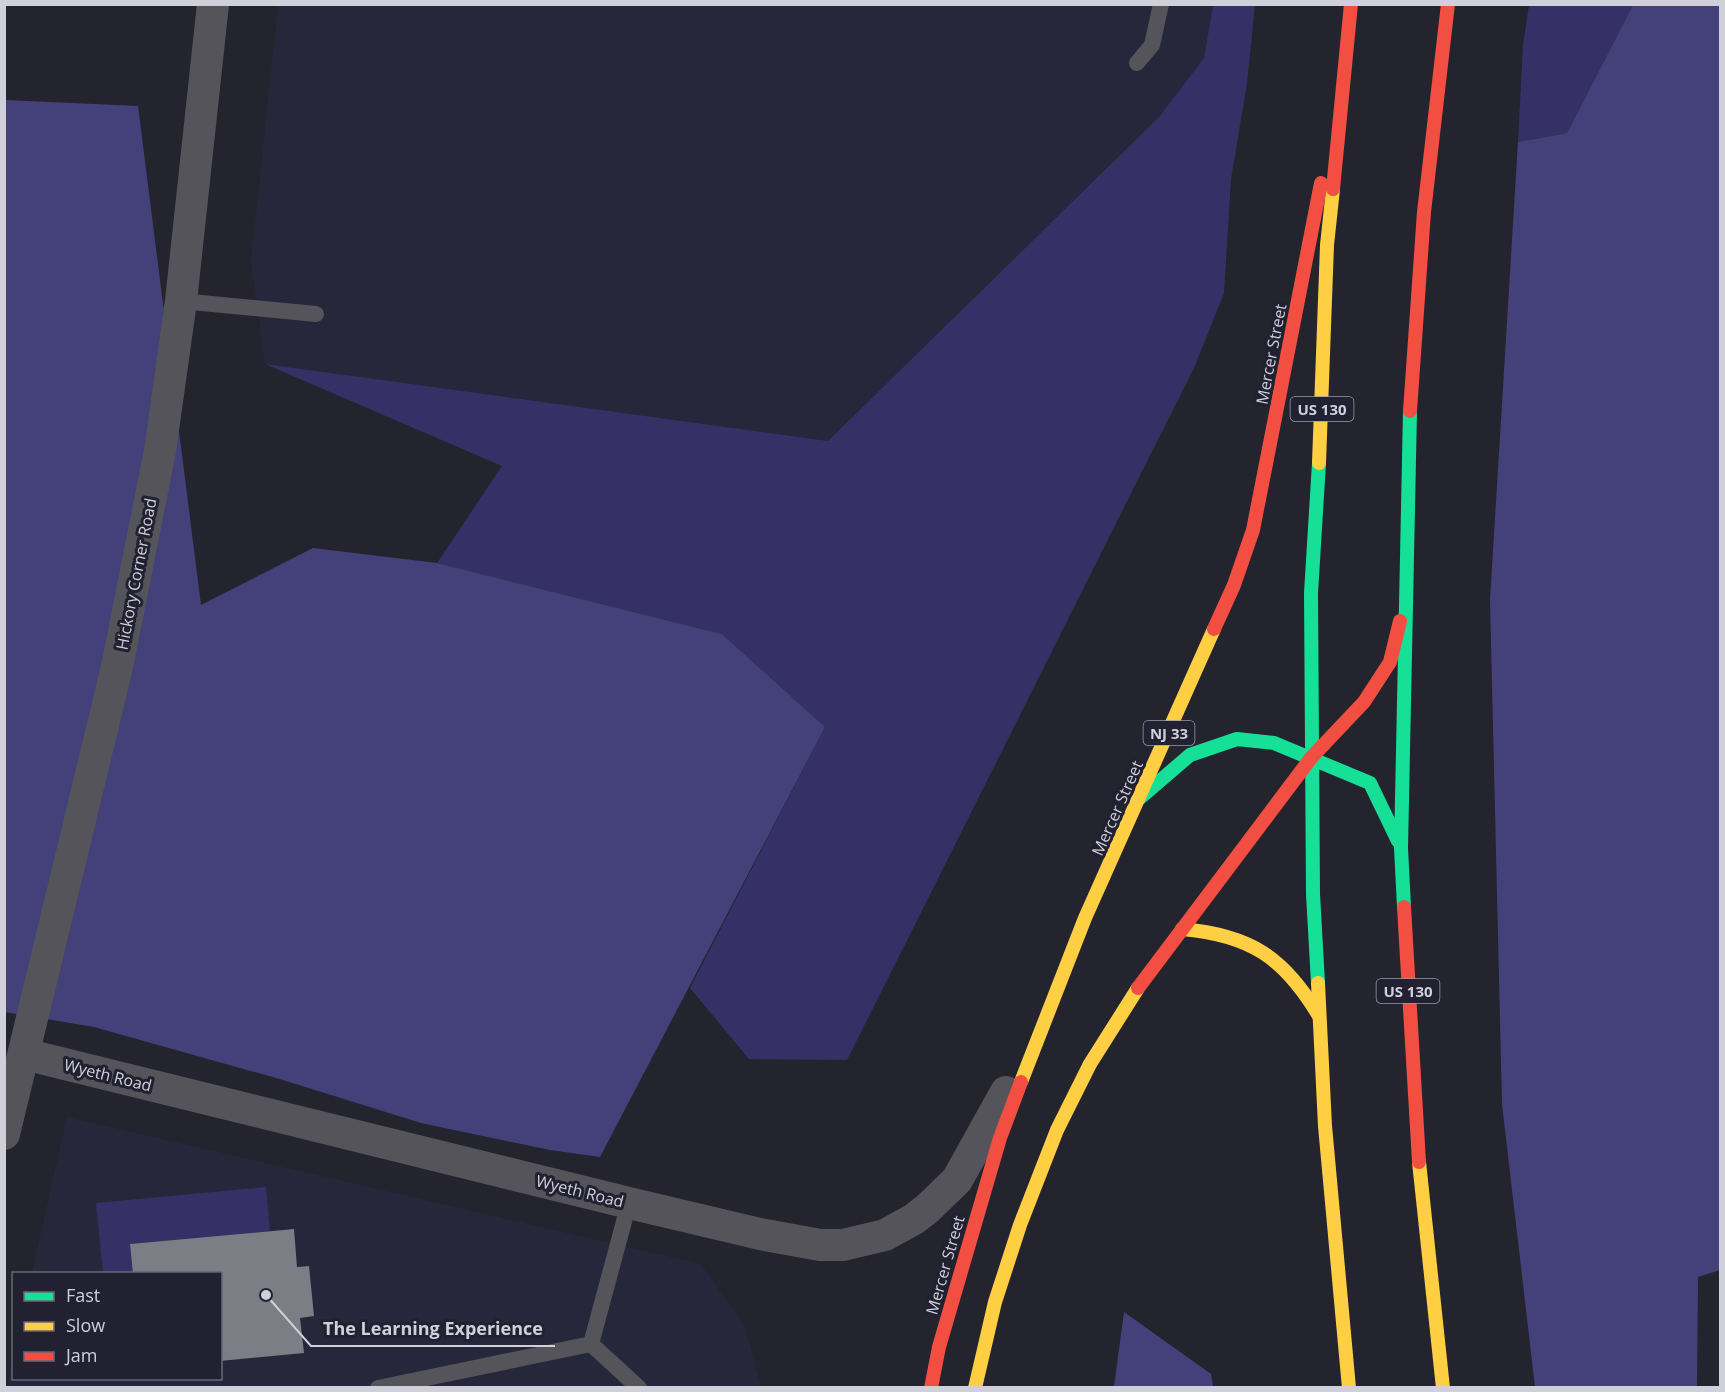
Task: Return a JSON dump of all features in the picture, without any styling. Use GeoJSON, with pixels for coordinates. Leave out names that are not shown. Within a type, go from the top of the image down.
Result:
{"type":"FeatureCollection","features":[{"type":"Feature","properties":{"kind":"main road","name":"US 130"},"geometry":{"type":"LineString","coordinates":[[1349,1388],[1334,1240],[1312,894],[1311,592],[1322,412],[1327,245],[1351,4]]}},
{"type":"Feature","properties":{"kind":"main road","name":"US 130"},"geometry":{"type":"LineString","coordinates":[[1443,1388],[1420,1177],[1401,848],[1412,374],[1424,212],[1448,4]]}},
{"type":"Feature","properties":{"kind":"main road","name":"Mercer Street"},"geometry":{"type":"LineString","coordinates":[[931,1388],[939,1347],[997,1149],[1039,1034],[1085,918],[1234,585],[1253,530],[1345,60]]}},
{"type":"Feature","properties":{"kind":"main road"},"geometry":{"type":"LineString","coordinates":[[975,1388],[996,1302],[1020,1225],[1057,1130],[1090,1064],[1128,1001],[1311,758],[1364,702],[1390,662],[1407,592]]}},
{"type":"Feature","properties":{"kind":"main road"},"geometry":{"type":"LineString","coordinates":[[1140,798],[1190,755],[1237,739],[1274,743],[1370,783],[1401,848]]}},
{"type":"Feature","properties":{"kind":"main road"},"geometry":{"type":"LineString","coordinates":[[1182,929],[1221,934],[1254,947],[1282,967],[1307,994],[1319,1016]]}},
{"type":"Feature","properties":{"kind":"street","name":"Hickory Corner Road"},"geometry":{"type":"LineString","coordinates":[[4,1134],[117,667],[160,451],[181,301],[213,4]]}},
{"type":"Feature","properties":{"kind":"street","name":"Wyeth Road"},"geometry":{"type":"LineString","coordinates":[[24,1054],[629,1203],[810,1244],[843,1245],[885,1234],[914,1219],[957,1179],[1039,1034]]}},
{"type":"Feature","properties":{"kind":"lane"},"geometry":{"type":"LineString","coordinates":[[1137,63],[1152,45],[1161,4]]}},
{"type":"Feature","properties":{"kind":"lane"},"geometry":{"type":"LineString","coordinates":[[181,301],[316,314]]}},
{"type":"Feature","properties":{"kind":"lane"},"geometry":{"type":"LineString","coordinates":[[591,1344],[629,1203]]}},
{"type":"Feature","properties":{"kind":"lane"},"geometry":{"type":"LineString","coordinates":[[378,1388],[591,1344]]}},
{"type":"Feature","properties":{"kind":"lane"},"geometry":{"type":"LineString","coordinates":[[591,1344],[639,1388]]}},
{"type":"Feature","properties":{"kind":"shaded area"},"geometry":{"type":"Polygon","coordinates":[[[278,5],[1213,5],[1204,58],[1159,117],[828,441],[265,364],[251,262],[278,5]]]}},
{"type":"Feature","properties":{"kind":"shaded area"},"geometry":{"type":"Polygon","coordinates":[[[1213,5],[1255,5],[1247,83],[1231,179],[1224,293],[1194,368],[847,1060],[749,1059],[690,988],[825,727],[722,634],[437,563],[502,466],[265,364],[828,441],[1159,117],[1204,58],[1213,5]]]}},
{"type":"Feature","properties":{"kind":"shaded area"},"geometry":{"type":"Polygon","coordinates":[[[1529,5],[1633,5],[1567,133],[1518,142],[1523,45],[1529,5]]]}},
{"type":"Feature","properties":{"kind":"shaded area"},"geometry":{"type":"Polygon","coordinates":[[[1633,5],[1720,5],[1720,1270],[1698,1277],[1697,1387],[1535,1387],[1502,1104],[1490,600],[1518,142],[1567,133],[1633,5]]]}},
{"type":"Feature","properties":{"kind":"shaded area"},"geometry":{"type":"Polygon","coordinates":[[[5,100],[138,106],[201,605],[313,548],[437,563],[722,634],[825,727],[600,1157],[550,1150],[421,1123],[283,1080],[94,1027],[5,1012],[5,100]]]}},
{"type":"Feature","properties":{"kind":"shaded area"},"geometry":{"type":"Polygon","coordinates":[[[67,1117],[701,1264],[745,1327],[761,1387],[7,1388],[12,1364],[12,1380],[222,1380],[222,1272],[32,1272],[67,1117]]]}},
{"type":"Feature","properties":{"kind":"shaded area"},"geometry":{"type":"Polygon","coordinates":[[[266,1187],[270,1231],[130,1244],[133,1272],[103,1272],[96,1203],[266,1187]]]}},
{"type":"Feature","properties":{"kind":"shaded area"},"geometry":{"type":"Polygon","coordinates":[[[1124,1312],[1211,1374],[1213,1387],[1114,1387],[1124,1312]]]}},
{"type":"Feature","properties":{"kind":"building"},"geometry":{"type":"Polygon","coordinates":[[[294,1229],[297,1267],[309,1266],[314,1316],[300,1318],[304,1353],[222,1361],[222,1272],[133,1272],[130,1244],[294,1229]]]}},
{"type":"Feature","properties":{"kind":"traffic: fast"},"geometry":{"type":"LineString","coordinates":[[1404,907],[1401,848],[1410,411]]}},
{"type":"Feature","properties":{"kind":"traffic: fast"},"geometry":{"type":"LineString","coordinates":[[1318,983],[1313,894],[1311,593],[1319,463]]}},
{"type":"Feature","properties":{"kind":"traffic: fast"},"geometry":{"type":"LineString","coordinates":[[1140,798],[1190,755],[1237,739],[1274,743],[1370,783],[1398,841]]}},
{"type":"Feature","properties":{"kind":"traffic: slow"},"geometry":{"type":"LineString","coordinates":[[1319,463],[1327,245],[1333,189]]}},
{"type":"Feature","properties":{"kind":"traffic: slow"},"geometry":{"type":"LineString","coordinates":[[1021,1082],[1085,918],[1214,629]]}},
{"type":"Feature","properties":{"kind":"traffic: slow"},"geometry":{"type":"LineString","coordinates":[[1182,929],[1227,937],[1263,953],[1292,978],[1319,1016]]}},
{"type":"Feature","properties":{"kind":"traffic: slow"},"geometry":{"type":"LineString","coordinates":[[1318,983],[1325,1126],[1349,1388]]}},
{"type":"Feature","properties":{"kind":"traffic: slow"},"geometry":{"type":"LineString","coordinates":[[975,1388],[995,1302],[1020,1225],[1057,1130],[1090,1064],[1138,988]]}},
{"type":"Feature","properties":{"kind":"traffic: slow"},"geometry":{"type":"LineString","coordinates":[[1419,1162],[1443,1388]]}},
{"type":"Feature","properties":{"kind":"traffic: jam"},"geometry":{"type":"LineString","coordinates":[[1333,189],[1351,4]]}},
{"type":"Feature","properties":{"kind":"traffic: jam"},"geometry":{"type":"LineString","coordinates":[[1410,411],[1424,212],[1448,4]]}},
{"type":"Feature","properties":{"kind":"traffic: jam"},"geometry":{"type":"LineString","coordinates":[[1214,629],[1234,585],[1253,530],[1321,183]]}},
{"type":"Feature","properties":{"kind":"traffic: jam"},"geometry":{"type":"LineString","coordinates":[[1138,988],[1311,758],[1364,702],[1390,662],[1400,621]]}},
{"type":"Feature","properties":{"kind":"traffic: jam"},"geometry":{"type":"LineString","coordinates":[[1404,907],[1419,1162]]}},
{"type":"Feature","properties":{"kind":"traffic: jam"},"geometry":{"type":"LineString","coordinates":[[931,1388],[939,1347],[1000,1138],[1021,1082]]}},
{"type":"Feature","properties":{"kind":"place","name":"The Learning Experience"},"geometry":{"type":"Point","coordinates":[266,1295]}}]}
